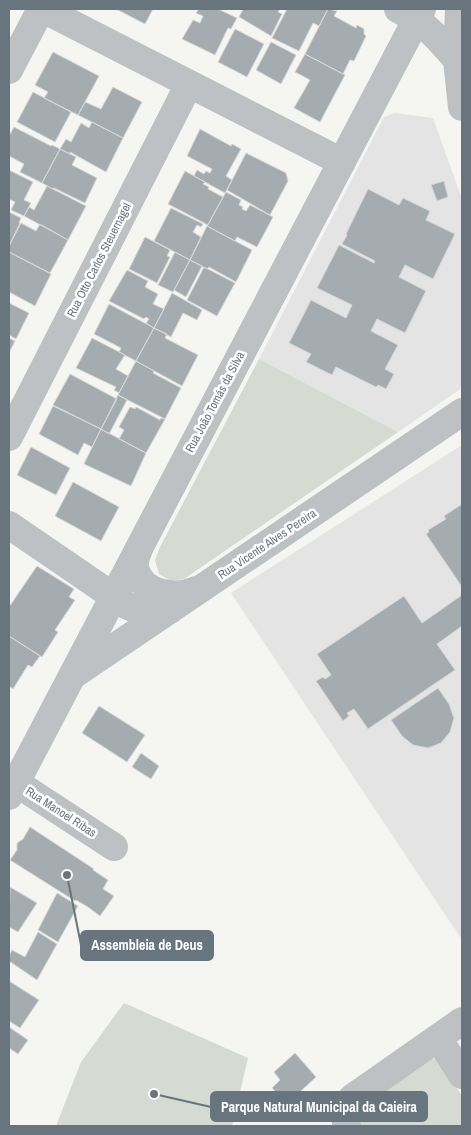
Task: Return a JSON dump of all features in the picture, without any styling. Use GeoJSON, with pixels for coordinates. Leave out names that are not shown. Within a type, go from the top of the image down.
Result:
{"type":"FeatureCollection","features":[{"type":"Feature","properties":{"kind":"street"},"geometry":{"type":"LineString","coordinates":[[9,70],[42,9],[342,162]]}},
{"type":"Feature","properties":{"kind":"street"},"geometry":{"type":"LineString","coordinates":[[460,9],[457,60],[462,107]]}},
{"type":"Feature","properties":{"kind":"street"},"geometry":{"type":"LineString","coordinates":[[412,12],[457,60]]}},
{"type":"Feature","properties":{"kind":"street","name":"Rua João Tomás da Silva"},"geometry":{"type":"LineString","coordinates":[[11,785],[72,676],[342,162],[412,12]]}},
{"type":"Feature","properties":{"kind":"street","name":"Rua Otto Carlos Steuernagel"},"geometry":{"type":"LineString","coordinates":[[9,437],[189,84]]}},
{"type":"Feature","properties":{"kind":"street","name":"Rua Vicente Alves Pereira"},"geometry":{"type":"LineString","coordinates":[[72,676],[462,412]]}},
{"type":"Feature","properties":{"kind":"street"},"geometry":{"type":"LineString","coordinates":[[9,525],[139,612],[154,614],[170,610]]}},
{"type":"Feature","properties":{"kind":"street"},"geometry":{"type":"LineString","coordinates":[[139,549],[135,567],[140,579],[149,588],[162,593],[175,594],[189,593],[206,586]]}},
{"type":"Feature","properties":{"kind":"street","name":"Rua Manoel Ribas"},"geometry":{"type":"LineString","coordinates":[[11,785],[114,847]]}},
{"type":"Feature","properties":{"kind":"street"},"geometry":{"type":"LineString","coordinates":[[346,1122],[350,1102],[360,1092],[462,1021]]}},
{"type":"Feature","properties":{"kind":"street"},"geometry":{"type":"LineString","coordinates":[[438,1038],[462,1075]]}},
{"type":"Feature","properties":{"kind":"shaded area"},"geometry":{"type":"Polygon","coordinates":[[[395,113],[433,118],[462,199],[462,388],[398,432],[259,359],[384,117],[395,113]]]}},
{"type":"Feature","properties":{"kind":"shaded area"},"geometry":{"type":"Polygon","coordinates":[[[259,359],[398,432],[184,579],[171,581],[159,574],[155,560],[160,547],[259,359]]]}},
{"type":"Feature","properties":{"kind":"shaded area"},"geometry":{"type":"Polygon","coordinates":[[[462,445],[462,940],[231,593],[462,445]]]}},
{"type":"Feature","properties":{"kind":"shaded area"},"geometry":{"type":"Polygon","coordinates":[[[124,1003],[248,1058],[232,1126],[56,1126],[81,1062],[124,1003]]]}},
{"type":"Feature","properties":{"kind":"shaded area"},"geometry":{"type":"Polygon","coordinates":[[[428,1059],[435,1059],[440,1062],[462,1096],[462,1126],[359,1126],[359,1106],[428,1059]]]}},
{"type":"Feature","properties":{"kind":"building"},"geometry":{"type":"Polygon","coordinates":[[[116,9],[153,9],[145,24],[116,9]]]}},
{"type":"Feature","properties":{"kind":"building"},"geometry":{"type":"Polygon","coordinates":[[[199,9],[218,9],[237,18],[231,29],[228,28],[215,55],[182,39],[193,20],[200,23],[203,16],[196,13],[199,9]]]}},
{"type":"Feature","properties":{"kind":"building"},"geometry":{"type":"Polygon","coordinates":[[[243,9],[280,9],[278,12],[282,14],[271,36],[239,17],[243,9]]]}},
{"type":"Feature","properties":{"kind":"building"},"geometry":{"type":"Polygon","coordinates":[[[287,9],[328,9],[319,26],[313,23],[299,51],[272,38],[287,9]]]}},
{"type":"Feature","properties":{"kind":"building"},"geometry":{"type":"Polygon","coordinates":[[[328,9],[337,11],[334,16],[356,28],[357,25],[364,29],[366,36],[354,61],[350,60],[343,74],[305,54],[328,9]]]}},
{"type":"Feature","properties":{"kind":"building"},"geometry":{"type":"Polygon","coordinates":[[[235,29],[264,44],[247,77],[218,62],[235,29]]]}},
{"type":"Feature","properties":{"kind":"building"},"geometry":{"type":"Polygon","coordinates":[[[271,42],[296,55],[281,84],[256,70],[271,42]]]}},
{"type":"Feature","properties":{"kind":"building"},"geometry":{"type":"Polygon","coordinates":[[[53,52],[99,76],[78,115],[44,98],[48,92],[35,85],[53,52]]]}},
{"type":"Feature","properties":{"kind":"building"},"geometry":{"type":"Polygon","coordinates":[[[305,54],[345,75],[320,122],[294,108],[310,80],[295,72],[305,54]]]}},
{"type":"Feature","properties":{"kind":"building"},"geometry":{"type":"Polygon","coordinates":[[[113,87],[142,102],[123,138],[78,115],[85,102],[101,109],[113,87]]]}},
{"type":"Feature","properties":{"kind":"building"},"geometry":{"type":"Polygon","coordinates":[[[33,92],[71,112],[55,142],[17,122],[33,92]]]}},
{"type":"Feature","properties":{"kind":"building"},"geometry":{"type":"Polygon","coordinates":[[[92,122],[123,138],[106,172],[70,152],[70,154],[60,149],[66,139],[71,142],[81,123],[89,128],[92,122]]]}},
{"type":"Feature","properties":{"kind":"building"},"geometry":{"type":"Polygon","coordinates":[[[14,127],[60,149],[42,183],[20,172],[24,164],[9,156],[9,136],[14,127]]]}},
{"type":"Feature","properties":{"kind":"building"},"geometry":{"type":"Polygon","coordinates":[[[200,129],[231,146],[232,144],[241,149],[226,176],[232,180],[225,193],[194,176],[197,170],[204,174],[206,171],[210,173],[212,169],[187,156],[200,129]]]}},
{"type":"Feature","properties":{"kind":"building"},"geometry":{"type":"Polygon","coordinates":[[[60,149],[76,157],[72,165],[97,178],[85,203],[42,183],[60,149]]]}},
{"type":"Feature","properties":{"kind":"building"},"geometry":{"type":"Polygon","coordinates":[[[246,153],[286,173],[288,181],[270,215],[227,190],[246,153]]]}},
{"type":"Feature","properties":{"kind":"building"},"geometry":{"type":"Polygon","coordinates":[[[9,170],[33,182],[24,200],[31,203],[24,216],[11,210],[15,202],[9,199],[9,170]]]}},
{"type":"Feature","properties":{"kind":"building"},"geometry":{"type":"Polygon","coordinates":[[[185,171],[205,182],[203,184],[209,187],[208,189],[223,197],[208,225],[168,204],[185,171]]]}},
{"type":"Feature","properties":{"kind":"building"},"geometry":{"type":"Polygon","coordinates":[[[444,181],[448,197],[437,201],[431,185],[444,181]]]}},
{"type":"Feature","properties":{"kind":"building"},"geometry":{"type":"Polygon","coordinates":[[[47,186],[86,206],[68,240],[24,216],[29,207],[34,210],[47,186]]]}},
{"type":"Feature","properties":{"kind":"building"},"geometry":{"type":"Polygon","coordinates":[[[368,189],[399,205],[403,198],[430,211],[426,220],[455,234],[433,279],[405,265],[399,277],[426,291],[405,333],[377,319],[371,331],[398,345],[385,369],[394,374],[386,389],[378,385],[376,387],[336,367],[332,375],[306,362],[311,354],[289,343],[311,300],[346,318],[352,305],[317,288],[339,245],[374,263],[375,261],[342,244],[368,189]]]}},
{"type":"Feature","properties":{"kind":"building"},"geometry":{"type":"Polygon","coordinates":[[[226,192],[241,200],[239,205],[243,207],[242,209],[246,211],[250,205],[273,217],[257,247],[237,237],[235,241],[207,226],[226,192]]]}},
{"type":"Feature","properties":{"kind":"building"},"geometry":{"type":"Polygon","coordinates":[[[171,208],[203,224],[201,227],[197,225],[193,232],[201,237],[190,260],[154,241],[171,208]]]}},
{"type":"Feature","properties":{"kind":"building"},"geometry":{"type":"Polygon","coordinates":[[[9,212],[21,218],[9,246],[9,212]]]}},
{"type":"Feature","properties":{"kind":"building"},"geometry":{"type":"Polygon","coordinates":[[[21,223],[36,231],[40,224],[68,240],[50,273],[9,252],[9,246],[21,223]]]}},
{"type":"Feature","properties":{"kind":"building"},"geometry":{"type":"Polygon","coordinates":[[[207,226],[252,250],[236,282],[209,267],[207,269],[190,260],[207,226]]]}},
{"type":"Feature","properties":{"kind":"building"},"geometry":{"type":"Polygon","coordinates":[[[145,237],[170,250],[167,256],[170,257],[157,283],[129,269],[145,237]]]}},
{"type":"Feature","properties":{"kind":"building"},"geometry":{"type":"Polygon","coordinates":[[[9,252],[51,274],[35,306],[9,292],[9,252]]]}},
{"type":"Feature","properties":{"kind":"building"},"geometry":{"type":"Polygon","coordinates":[[[175,252],[190,260],[173,292],[158,285],[175,252]]]}},
{"type":"Feature","properties":{"kind":"building"},"geometry":{"type":"Polygon","coordinates":[[[190,260],[202,266],[186,297],[174,290],[190,260]]]}},
{"type":"Feature","properties":{"kind":"building"},"geometry":{"type":"Polygon","coordinates":[[[204,267],[235,283],[217,316],[187,300],[204,267]]]}},
{"type":"Feature","properties":{"kind":"building"},"geometry":{"type":"Polygon","coordinates":[[[127,270],[148,281],[145,287],[158,294],[153,304],[164,309],[154,328],[146,323],[149,319],[146,317],[144,319],[109,301],[127,270]]]}},
{"type":"Feature","properties":{"kind":"building"},"geometry":{"type":"Polygon","coordinates":[[[172,293],[202,310],[197,320],[183,313],[171,337],[154,328],[172,293]]]}},
{"type":"Feature","properties":{"kind":"building"},"geometry":{"type":"Polygon","coordinates":[[[9,303],[29,313],[16,339],[9,335],[9,303]]]}},
{"type":"Feature","properties":{"kind":"building"},"geometry":{"type":"Polygon","coordinates":[[[109,304],[154,328],[136,361],[119,352],[121,348],[94,334],[109,304]]]}},
{"type":"Feature","properties":{"kind":"building"},"geometry":{"type":"Polygon","coordinates":[[[154,328],[167,334],[165,338],[198,355],[182,386],[136,361],[154,328]]]}},
{"type":"Feature","properties":{"kind":"building"},"geometry":{"type":"Polygon","coordinates":[[[9,338],[15,341],[9,353],[9,338]]]}},
{"type":"Feature","properties":{"kind":"building"},"geometry":{"type":"Polygon","coordinates":[[[92,338],[125,355],[116,369],[128,376],[119,393],[114,390],[116,387],[76,368],[92,338]]]}},
{"type":"Feature","properties":{"kind":"building"},"geometry":{"type":"Polygon","coordinates":[[[136,361],[154,371],[153,373],[181,388],[165,419],[118,395],[136,361]]]}},
{"type":"Feature","properties":{"kind":"building"},"geometry":{"type":"Polygon","coordinates":[[[70,374],[117,399],[101,429],[53,405],[70,374]]]}},
{"type":"Feature","properties":{"kind":"building"},"geometry":{"type":"Polygon","coordinates":[[[118,395],[127,400],[109,434],[101,429],[118,395]]]}},
{"type":"Feature","properties":{"kind":"building"},"geometry":{"type":"Polygon","coordinates":[[[53,406],[101,429],[92,447],[84,443],[78,455],[39,434],[53,406]]]}},
{"type":"Feature","properties":{"kind":"building"},"geometry":{"type":"Polygon","coordinates":[[[130,407],[135,409],[136,407],[160,420],[161,418],[165,419],[146,453],[119,439],[124,430],[119,427],[130,407]]]}},
{"type":"Feature","properties":{"kind":"building"},"geometry":{"type":"Polygon","coordinates":[[[101,429],[146,453],[131,486],[84,464],[101,429]]]}},
{"type":"Feature","properties":{"kind":"building"},"geometry":{"type":"Polygon","coordinates":[[[31,447],[70,468],[56,495],[17,475],[31,447]]]}},
{"type":"Feature","properties":{"kind":"building"},"geometry":{"type":"Polygon","coordinates":[[[73,482],[119,507],[101,541],[55,516],[73,482]]]}},
{"type":"Feature","properties":{"kind":"building"},"geometry":{"type":"Polygon","coordinates":[[[462,504],[462,587],[426,534],[429,532],[428,530],[446,519],[444,516],[462,504]]]}},
{"type":"Feature","properties":{"kind":"building"},"geometry":{"type":"Polygon","coordinates":[[[37,566],[74,589],[69,597],[75,600],[55,630],[58,632],[42,657],[9,636],[9,607],[37,566]]]}},
{"type":"Feature","properties":{"kind":"building"},"geometry":{"type":"Polygon","coordinates":[[[462,595],[462,626],[437,644],[455,670],[368,729],[354,709],[347,713],[349,716],[343,721],[316,681],[331,675],[317,654],[404,596],[422,623],[462,595]]]}},
{"type":"Feature","properties":{"kind":"building"},"geometry":{"type":"Polygon","coordinates":[[[9,636],[40,656],[32,667],[28,665],[13,689],[9,686],[9,636]]]}},
{"type":"Feature","properties":{"kind":"building"},"geometry":{"type":"Polygon","coordinates":[[[438,688],[449,704],[454,718],[450,732],[441,743],[428,748],[413,745],[402,736],[391,720],[438,688]]]}},
{"type":"Feature","properties":{"kind":"building"},"geometry":{"type":"Polygon","coordinates":[[[99,706],[145,735],[127,762],[82,733],[99,706]]]}},
{"type":"Feature","properties":{"kind":"building"},"geometry":{"type":"Polygon","coordinates":[[[141,753],[159,766],[151,779],[132,767],[141,753]]]}},
{"type":"Feature","properties":{"kind":"building"},"geometry":{"type":"Polygon","coordinates":[[[30,827],[108,880],[103,889],[114,896],[100,916],[10,860],[17,850],[17,843],[23,839],[30,827]]]}},
{"type":"Feature","properties":{"kind":"building"},"geometry":{"type":"Polygon","coordinates":[[[10,887],[37,903],[18,932],[9,927],[10,887]]]}},
{"type":"Feature","properties":{"kind":"building"},"geometry":{"type":"Polygon","coordinates":[[[57,893],[78,906],[58,942],[38,930],[57,893]]]}},
{"type":"Feature","properties":{"kind":"building"},"geometry":{"type":"Polygon","coordinates":[[[38,932],[57,944],[37,980],[9,961],[9,956],[12,950],[25,957],[38,932]]]}},
{"type":"Feature","properties":{"kind":"building"},"geometry":{"type":"Polygon","coordinates":[[[9,981],[39,1000],[20,1028],[9,1021],[9,981]]]}},
{"type":"Feature","properties":{"kind":"building"},"geometry":{"type":"Polygon","coordinates":[[[9,1027],[28,1040],[18,1054],[9,1048],[9,1027]]]}},
{"type":"Feature","properties":{"kind":"building"},"geometry":{"type":"Polygon","coordinates":[[[295,1053],[316,1077],[287,1104],[272,1088],[280,1080],[274,1072],[295,1053]]]}},
{"type":"Feature","properties":{"kind":"place","name":"Assembleia de Deus"},"geometry":{"type":"Point","coordinates":[67,875]}},
{"type":"Feature","properties":{"kind":"place","name":"Parque Natural Municipal da Caieira"},"geometry":{"type":"Point","coordinates":[154,1094]}}]}
